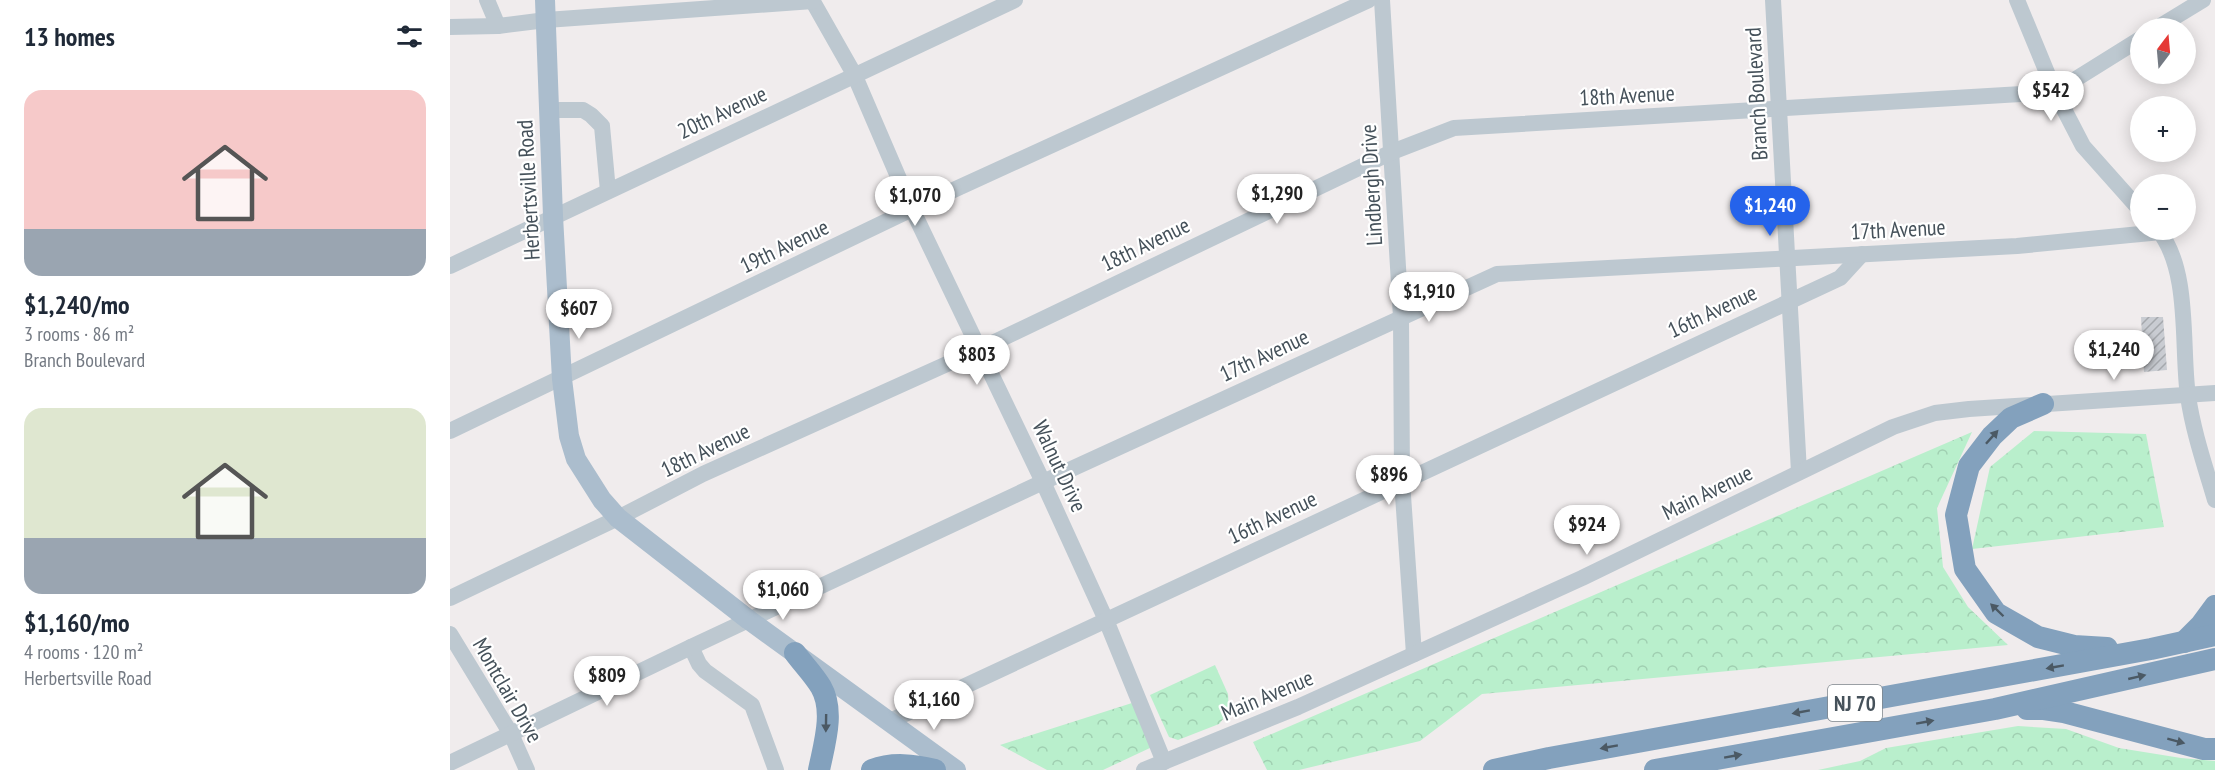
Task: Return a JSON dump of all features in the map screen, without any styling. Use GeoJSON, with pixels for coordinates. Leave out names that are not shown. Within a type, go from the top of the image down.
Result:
{"type":"FeatureCollection","features":[{"type":"Feature","properties":{"kind":"highway"},"geometry":{"type":"LineString","coordinates":[[2043,404],[2011,418],[1992,436],[1969,466],[1956,515],[1965,569],[1996,613],[2038,637],[2074,646],[2151,649]]}},
{"type":"Feature","properties":{"kind":"highway"},"geometry":{"type":"LineString","coordinates":[[2184,642],[2215,606]]}},
{"type":"Feature","properties":{"kind":"highway","name":"NJ 70"},"geometry":{"type":"LineString","coordinates":[[1494,770],[1560,756],[2151,649],[2215,634]]}},
{"type":"Feature","properties":{"kind":"highway"},"geometry":{"type":"LineString","coordinates":[[795,653],[822,688],[826,705],[827,728],[819,770]]}},
{"type":"Feature","properties":{"kind":"highway","name":"NJ 70"},"geometry":{"type":"LineString","coordinates":[[1655,770],[1995,709],[2215,659]]}},
{"type":"Feature","properties":{"kind":"highway"},"geometry":{"type":"LineString","coordinates":[[1995,709],[2044,709],[2064,712],[2215,749]]}},
{"type":"Feature","properties":{"kind":"highway"},"geometry":{"type":"LineString","coordinates":[[872,770],[882,766],[907,765],[935,770]]}},
{"type":"Feature","properties":{"kind":"main road","name":"Herbertsville Road"},"geometry":{"type":"LineString","coordinates":[[545,0],[562,379],[569,436],[576,459],[602,500],[618,518],[749,620],[956,770]]}},
{"type":"Feature","properties":{"kind":"street"},"geometry":{"type":"LineString","coordinates":[[487,0],[498,26]]}},
{"type":"Feature","properties":{"kind":"street","name":"20th Avenue"},"geometry":{"type":"LineString","coordinates":[[450,266],[1015,0]]}},
{"type":"Feature","properties":{"kind":"street","name":"19th Avenue"},"geometry":{"type":"LineString","coordinates":[[450,431],[912,209],[1369,0]]}},
{"type":"Feature","properties":{"kind":"street","name":"Lindbergh Drive"},"geometry":{"type":"LineString","coordinates":[[1382,0],[1401,317],[1402,481],[1414,654]]}},
{"type":"Feature","properties":{"kind":"street","name":"Branch Boulevard"},"geometry":{"type":"LineString","coordinates":[[1773,0],[1799,472]]}},
{"type":"Feature","properties":{"kind":"street"},"geometry":{"type":"LineString","coordinates":[[2017,0],[2055,92],[2083,146],[2130,199]]}},
{"type":"Feature","properties":{"kind":"street"},"geometry":{"type":"LineString","coordinates":[[2174,18],[2204,0]]}},
{"type":"Feature","properties":{"kind":"street"},"geometry":{"type":"LineString","coordinates":[[2210,0],[2215,10]]}},
{"type":"Feature","properties":{"kind":"street"},"geometry":{"type":"LineString","coordinates":[[450,27],[498,26],[546,20],[812,1]]}},
{"type":"Feature","properties":{"kind":"street","name":"Walnut Drive"},"geometry":{"type":"LineString","coordinates":[[812,1],[854,74],[912,209],[1043,482],[1106,620],[1164,762]]}},
{"type":"Feature","properties":{"kind":"street","name":"18th Avenue"},"geometry":{"type":"LineString","coordinates":[[450,598],[618,518],[703,474],[978,350],[1392,152],[1454,128],[2055,92],[2130,45]]}},
{"type":"Feature","properties":{"kind":"street"},"geometry":{"type":"LineString","coordinates":[[549,110],[583,110],[602,126],[608,191]]}},
{"type":"Feature","properties":{"kind":"street","name":"17th Avenue"},"geometry":{"type":"LineString","coordinates":[[450,763],[1043,482],[1497,274],[2017,246],[2130,234]]}},
{"type":"Feature","properties":{"kind":"street"},"geometry":{"type":"LineString","coordinates":[[2164,240],[2173,258],[2179,280],[2191,415],[2215,500]]}},
{"type":"Feature","properties":{"kind":"street","name":"16th Avenue"},"geometry":{"type":"LineString","coordinates":[[890,721],[1840,278],[1862,254]]}},
{"type":"Feature","properties":{"kind":"street","name":"Main Avenue"},"geometry":{"type":"LineString","coordinates":[[1144,770],[1298,707],[1582,578],[1893,427],[1935,413],[2215,393]]}},
{"type":"Feature","properties":{"kind":"street","name":"Montclair Drive"},"geometry":{"type":"LineString","coordinates":[[450,634],[511,734],[526,770]]}},
{"type":"Feature","properties":{"kind":"street"},"geometry":{"type":"LineString","coordinates":[[691,647],[705,671],[752,705],[776,770]]}},
{"type":"Feature","properties":{"kind":"green space"},"geometry":{"type":"Polygon","coordinates":[[[2034,431],[2146,434],[2164,527],[1972,549],[1990,467],[2034,431]]]}},
{"type":"Feature","properties":{"kind":"green space"},"geometry":{"type":"Polygon","coordinates":[[[1972,432],[1937,508],[1943,567],[1968,607],[2008,645],[1482,694],[1420,741],[1299,770],[1267,770],[1253,742],[1972,432]]]}},
{"type":"Feature","properties":{"kind":"green space"},"geometry":{"type":"Polygon","coordinates":[[[1215,665],[1228,694],[1229,712],[1219,724],[1178,740],[1169,737],[1150,695],[1215,665]]]}},
{"type":"Feature","properties":{"kind":"green space"},"geometry":{"type":"Polygon","coordinates":[[[1132,703],[1152,747],[1103,770],[1047,770],[1000,745],[1132,703]]]}},
{"type":"Feature","properties":{"kind":"green space"},"geometry":{"type":"Polygon","coordinates":[[[2018,726],[2066,729],[2119,748],[2215,761],[2215,770],[1818,770],[1860,761],[1886,748],[2018,726]]]}},
{"type":"Feature","properties":{"kind":"building"},"geometry":{"type":"Polygon","coordinates":[[[2141,317],[2163,317],[2167,370],[2144,372],[2141,317]]]}}]}
